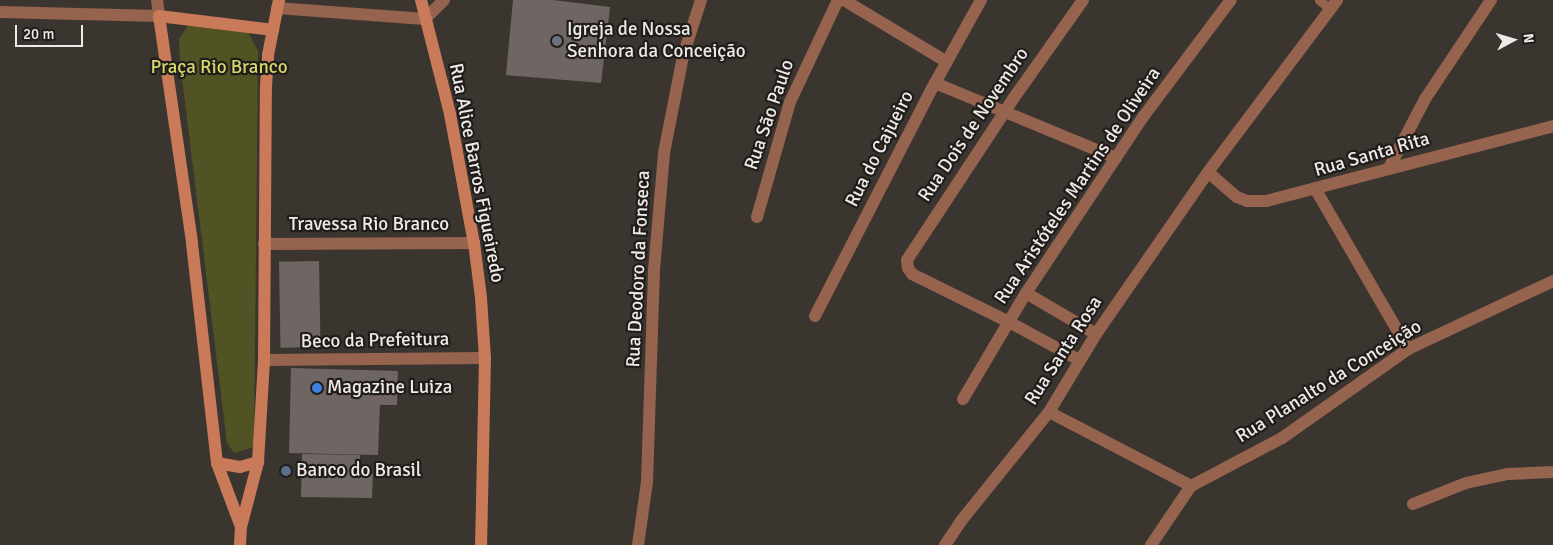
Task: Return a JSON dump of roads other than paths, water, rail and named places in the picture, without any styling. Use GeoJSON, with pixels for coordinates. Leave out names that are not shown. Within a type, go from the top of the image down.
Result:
{"type":"FeatureCollection","features":[{"type":"Feature","properties":{"kind":"street"},"geometry":{"type":"LineString","coordinates":[[157,0],[192,242],[217,463],[241,527]]}},
{"type":"Feature","properties":{"kind":"street","name":"Rua Alice Barros Figueiredo"},"geometry":{"type":"LineString","coordinates":[[421,0],[450,114],[474,243],[486,358],[481,545]]}},
{"type":"Feature","properties":{"kind":"street"},"geometry":{"type":"LineString","coordinates":[[240,545],[241,527],[258,462],[264,360],[266,86],[278,4],[425,18],[444,0]]}},
{"type":"Feature","properties":{"kind":"street","name":"Rua Deodoro da Fonseca"},"geometry":{"type":"LineString","coordinates":[[638,545],[647,482],[654,270],[664,153],[683,56],[701,0]]}},
{"type":"Feature","properties":{"kind":"street","name":"Rua São Paulo"},"geometry":{"type":"LineString","coordinates":[[756,217],[790,102],[838,0]]}},
{"type":"Feature","properties":{"kind":"street"},"geometry":{"type":"LineString","coordinates":[[844,0],[947,62]]}},
{"type":"Feature","properties":{"kind":"street","name":"Rua do Cajueiro"},"geometry":{"type":"LineString","coordinates":[[815,316],[935,82],[981,0]]}},
{"type":"Feature","properties":{"kind":"street","name":"Rua Dois de Novembro"},"geometry":{"type":"LineString","coordinates":[[1009,322],[912,274],[908,268],[907,260],[1005,112],[1083,0]]}},
{"type":"Feature","properties":{"kind":"street","name":"Rua Aristóteles Martins de Oliveira"},"geometry":{"type":"LineString","coordinates":[[963,398],[1026,293],[1116,158],[1143,118],[1231,0]]}},
{"type":"Feature","properties":{"kind":"street"},"geometry":{"type":"LineString","coordinates":[[1389,168],[1425,99],[1491,0]]}},
{"type":"Feature","properties":{"kind":"street","name":"Rua Santa Rosa"},"geometry":{"type":"LineString","coordinates":[[945,545],[961,521],[1049,412],[1096,334],[1208,172],[1334,5]]}},
{"type":"Feature","properties":{"kind":"street"},"geometry":{"type":"LineString","coordinates":[[0,12],[159,16],[273,30]]}},
{"type":"Feature","properties":{"kind":"street"},"geometry":{"type":"LineString","coordinates":[[935,82],[1116,158]]}},
{"type":"Feature","properties":{"kind":"street","name":"Rua Santa Rita"},"geometry":{"type":"LineString","coordinates":[[1208,172],[1237,197],[1247,201],[1266,201],[1316,190],[1389,168],[1553,126]]}},
{"type":"Feature","properties":{"kind":"street"},"geometry":{"type":"LineString","coordinates":[[1316,190],[1408,349]]}},
{"type":"Feature","properties":{"kind":"street","name":"Travessa Rio Branco"},"geometry":{"type":"LineString","coordinates":[[264,244],[474,243]]}},
{"type":"Feature","properties":{"kind":"street","name":"Rua Planalto da Conceição"},"geometry":{"type":"LineString","coordinates":[[1151,545],[1191,486],[1282,438],[1408,349],[1553,281]]}},
{"type":"Feature","properties":{"kind":"street"},"geometry":{"type":"LineString","coordinates":[[1026,293],[1096,334]]}},
{"type":"Feature","properties":{"kind":"street"},"geometry":{"type":"LineString","coordinates":[[1009,322],[1080,360]]}},
{"type":"Feature","properties":{"kind":"street","name":"Beco da Prefeitura"},"geometry":{"type":"LineString","coordinates":[[264,360],[486,358]]}},
{"type":"Feature","properties":{"kind":"street"},"geometry":{"type":"LineString","coordinates":[[1049,412],[1191,486]]}},
{"type":"Feature","properties":{"kind":"street"},"geometry":{"type":"LineString","coordinates":[[217,463],[240,468],[258,462]]}},
{"type":"Feature","properties":{"kind":"street"},"geometry":{"type":"LineString","coordinates":[[1413,504],[1466,483],[1508,474],[1553,472]]}},
{"type":"Feature","properties":{"kind":"lane"},"geometry":{"type":"LineString","coordinates":[[1318,0],[1334,5]]}},
{"type":"Feature","properties":{"kind":"place","name":"Igreja de Nossa Senhora da Conceição"},"geometry":{"type":"Point","coordinates":[557,41]}},
{"type":"Feature","properties":{"kind":"place","name":"Magazine Luiza"},"geometry":{"type":"Point","coordinates":[317,388]}},
{"type":"Feature","properties":{"kind":"place","name":"Banco do Brasil"},"geometry":{"type":"Point","coordinates":[286,471]}},
{"type":"Feature","properties":{"kind":"park label","name":"Praça Rio Branco"},"geometry":{"type":"Point","coordinates":[219,68]}}]}
